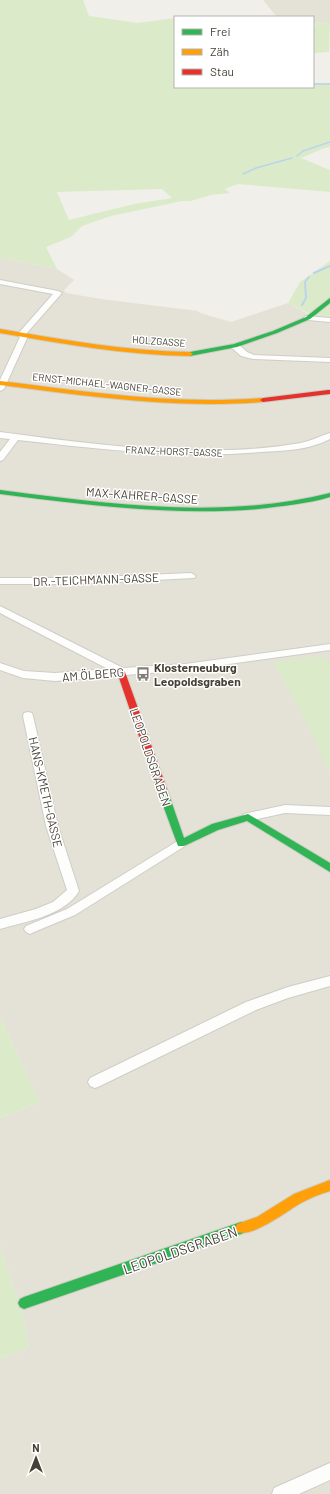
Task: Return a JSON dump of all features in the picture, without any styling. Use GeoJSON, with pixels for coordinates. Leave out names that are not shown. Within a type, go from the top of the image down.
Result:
{"type":"FeatureCollection","features":[{"type":"Feature","properties":{"kind":"street"},"geometry":{"type":"LineString","coordinates":[[0,282],[58,293],[22,336],[1,385]]}},
{"type":"Feature","properties":{"kind":"street","name":"HOLZGASSE"},"geometry":{"type":"LineString","coordinates":[[0,331],[22,336],[165,354],[205,353],[235,346],[308,318],[330,300]]}},
{"type":"Feature","properties":{"kind":"street"},"geometry":{"type":"LineString","coordinates":[[308,318],[330,320]]}},
{"type":"Feature","properties":{"kind":"street"},"geometry":{"type":"LineString","coordinates":[[235,346],[244,354],[254,357],[330,360]]}},
{"type":"Feature","properties":{"kind":"street","name":"ERNST-MICHAEL-WAGNER-GASSE"},"geometry":{"type":"LineString","coordinates":[[1,385],[174,403],[241,402],[328,392]]}},
{"type":"Feature","properties":{"kind":"street","name":"FRANZ-HORST-GASSE"},"geometry":{"type":"LineString","coordinates":[[0,435],[135,451],[185,453],[237,453],[289,447],[323,440],[330,436]]}},
{"type":"Feature","properties":{"kind":"street"},"geometry":{"type":"LineString","coordinates":[[0,458],[16,438]]}},
{"type":"Feature","properties":{"kind":"street","name":"MAX-KAHRER-GASSE"},"geometry":{"type":"LineString","coordinates":[[0,492],[118,507],[177,511],[259,507],[330,495]]}},
{"type":"Feature","properties":{"kind":"street","name":"DR.-TEICHMANN-GASSE"},"geometry":{"type":"LineString","coordinates":[[0,581],[74,581],[191,576]]}},
{"type":"Feature","properties":{"kind":"street"},"geometry":{"type":"LineString","coordinates":[[0,609],[121,672]]}},
{"type":"Feature","properties":{"kind":"street","name":"AM ÖLBERG"},"geometry":{"type":"LineString","coordinates":[[0,666],[23,674],[54,677],[185,667],[330,647]]}},
{"type":"Feature","properties":{"kind":"street","name":"LEOPOLDSGRABEN"},"geometry":{"type":"LineString","coordinates":[[121,672],[181,843]]}},
{"type":"Feature","properties":{"kind":"street","name":"HANS-KMETH-GASSE"},"geometry":{"type":"LineString","coordinates":[[0,924],[39,913],[57,905],[73,891],[52,826],[28,716]]}},
{"type":"Feature","properties":{"kind":"street"},"geometry":{"type":"LineString","coordinates":[[30,929],[71,912],[181,843],[215,827],[248,817],[285,809],[330,811]]}},
{"type":"Feature","properties":{"kind":"street"},"geometry":{"type":"LineString","coordinates":[[248,817],[330,868]]}},
{"type":"Feature","properties":{"kind":"street"},"geometry":{"type":"LineString","coordinates":[[95,1082],[126,1069],[238,1012],[275,996],[330,981]]}},
{"type":"Feature","properties":{"kind":"street","name":"LEOPOLDSGRABEN"},"geometry":{"type":"LineString","coordinates":[[24,1303],[260,1222],[298,1198],[330,1185]]}},
{"type":"Feature","properties":{"kind":"street"},"geometry":{"type":"LineString","coordinates":[[280,1494],[330,1470]]}},
{"type":"Feature","properties":{"kind":"shaded area"},"geometry":{"type":"Polygon","coordinates":[[[263,0],[330,0],[330,24],[314,22],[314,16],[276,16],[263,0]]]}},
{"type":"Feature","properties":{"kind":"shaded area"},"geometry":{"type":"Polygon","coordinates":[[[0,258],[57,269],[74,280],[64,290],[66,293],[101,299],[198,311],[200,313],[231,322],[288,303],[319,320],[330,321],[330,1494],[0,1494],[0,1359],[29,1348],[22,1312],[0,1246],[0,1118],[40,1102],[0,1017],[0,258]]]}},
{"type":"Feature","properties":{"kind":"green space"},"geometry":{"type":"Polygon","coordinates":[[[0,0],[83,0],[89,16],[138,23],[174,18],[174,88],[314,88],[314,83],[330,83],[330,147],[301,158],[330,170],[330,192],[238,184],[225,189],[230,193],[211,195],[191,201],[182,201],[111,216],[82,226],[71,237],[46,247],[57,269],[0,258],[0,0]],[[162,189],[57,192],[69,220],[134,204],[172,198],[162,189]]]}},
{"type":"Feature","properties":{"kind":"green space"},"geometry":{"type":"Polygon","coordinates":[[[314,22],[330,24],[329,52],[314,53],[314,26],[316,26],[314,22]]]}},
{"type":"Feature","properties":{"kind":"green space"},"geometry":{"type":"Polygon","coordinates":[[[330,261],[330,319],[318,318],[288,303],[300,282],[330,261]]]}},
{"type":"Feature","properties":{"kind":"green space"},"geometry":{"type":"Polygon","coordinates":[[[314,656],[327,659],[330,665],[330,774],[307,723],[273,662],[314,656]]]}},
{"type":"Feature","properties":{"kind":"green space"},"geometry":{"type":"Polygon","coordinates":[[[0,1017],[40,1102],[0,1118],[0,1017]]]}},
{"type":"Feature","properties":{"kind":"green space"},"geometry":{"type":"Polygon","coordinates":[[[0,1246],[22,1312],[29,1348],[0,1359],[0,1246]]]}},
{"type":"Feature","properties":{"kind":"waterway"},"geometry":{"type":"LineString","coordinates":[[314,84],[330,84]]}},
{"type":"Feature","properties":{"kind":"waterway"},"geometry":{"type":"LineString","coordinates":[[297,156],[303,151],[330,142]]}},
{"type":"Feature","properties":{"kind":"waterway"},"geometry":{"type":"LineString","coordinates":[[243,174],[256,168],[292,158]]}},
{"type":"Feature","properties":{"kind":"waterway"},"geometry":{"type":"LineString","coordinates":[[314,273],[330,266]]}},
{"type":"Feature","properties":{"kind":"waterway"},"geometry":{"type":"LineString","coordinates":[[302,305],[306,298],[305,282],[309,277]]}},
{"type":"Feature","properties":{"kind":"traffic: fast"},"geometry":{"type":"LineString","coordinates":[[190,354],[235,346],[275,332],[308,318],[330,300]]}},
{"type":"Feature","properties":{"kind":"traffic: fast"},"geometry":{"type":"LineString","coordinates":[[0,492],[68,501],[170,509],[239,508],[309,500],[330,495]]}},
{"type":"Feature","properties":{"kind":"traffic: fast"},"geometry":{"type":"LineString","coordinates":[[162,789],[181,843],[215,827],[248,817],[330,868]]}},
{"type":"Feature","properties":{"kind":"traffic: fast"},"geometry":{"type":"LineString","coordinates":[[24,1303],[241,1228]]}},
{"type":"Feature","properties":{"kind":"traffic: slow"},"geometry":{"type":"LineString","coordinates":[[0,331],[118,350],[190,354]]}},
{"type":"Feature","properties":{"kind":"traffic: slow"},"geometry":{"type":"LineString","coordinates":[[0,383],[164,402],[230,403],[263,400]]}},
{"type":"Feature","properties":{"kind":"traffic: slow"},"geometry":{"type":"LineString","coordinates":[[241,1228],[260,1222],[298,1198],[330,1185]]}},
{"type":"Feature","properties":{"kind":"traffic: jam"},"geometry":{"type":"LineString","coordinates":[[263,400],[328,392]]}},
{"type":"Feature","properties":{"kind":"traffic: jam"},"geometry":{"type":"LineString","coordinates":[[121,672],[162,789]]}},
{"type":"Feature","properties":{"kind":"place","name":"Klosterneuburg Leopoldsgraben"},"geometry":{"type":"Point","coordinates":[143,674]}}]}
